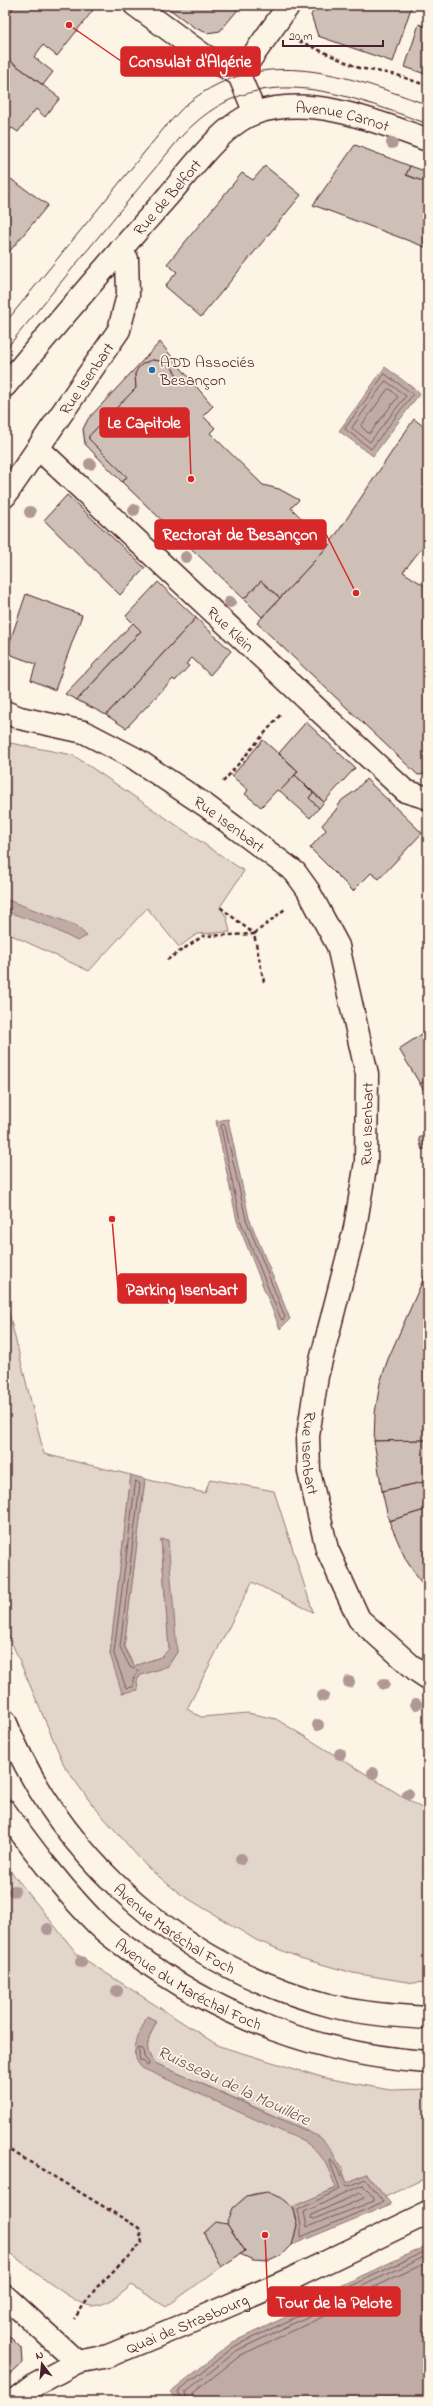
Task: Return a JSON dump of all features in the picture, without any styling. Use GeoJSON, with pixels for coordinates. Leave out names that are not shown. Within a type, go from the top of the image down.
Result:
{"type":"FeatureCollection","features":[{"type":"Feature","properties":{"kind":"street"},"geometry":{"type":"LineString","coordinates":[[135,5],[202,54],[239,75],[255,113]]}},
{"type":"Feature","properties":{"kind":"street"},"geometry":{"type":"LineString","coordinates":[[239,75],[289,5]]}},
{"type":"Feature","properties":{"kind":"street","name":"Avenue Carnot"},"geometry":{"type":"LineString","coordinates":[[255,113],[291,106],[356,114],[428,140]]}},
{"type":"Feature","properties":{"kind":"street","name":"Rue de Belfort"},"geometry":{"type":"LineString","coordinates":[[5,386],[121,249],[227,130],[255,113]]}},
{"type":"Feature","properties":{"kind":"street","name":"Rue Isenbart"},"geometry":{"type":"LineString","coordinates":[[5,496],[18,474],[39,449],[119,330],[128,295],[127,259],[121,249]]}},
{"type":"Feature","properties":{"kind":"street","name":"Rue Klein"},"geometry":{"type":"LineString","coordinates":[[39,449],[405,791],[426,800],[428,798]]}},
{"type":"Feature","properties":{"kind":"street","name":"Rue Isenbart"},"geometry":{"type":"LineString","coordinates":[[5,712],[20,718],[84,732],[134,758],[205,805],[295,872],[308,890],[338,946],[367,1074],[368,1123],[361,1202],[317,1376],[308,1436],[309,1472],[327,1549],[359,1619],[416,1670],[428,1678]]}},
{"type":"Feature","properties":{"kind":"street","name":"Avenue Maréchal Foch"},"geometry":{"type":"LineString","coordinates":[[5,1721],[40,1791],[71,1837],[112,1882],[146,1914],[188,1944],[244,1974],[288,1992],[333,2006],[379,2014],[428,2018]]}},
{"type":"Feature","properties":{"kind":"street","name":"Avenue du Maréchal Foch"},"geometry":{"type":"LineString","coordinates":[[5,1812],[48,1869],[100,1927],[156,1970],[208,2001],[256,2023],[299,2039],[388,2059],[428,2062]]}},
{"type":"Feature","properties":{"kind":"street","name":"Quai de Strasbourg"},"geometry":{"type":"LineString","coordinates":[[12,2401],[33,2386],[77,2362],[108,2356],[188,2323],[293,2278],[428,2213]]}},
{"type":"Feature","properties":{"kind":"street"},"geometry":{"type":"LineString","coordinates":[[5,2296],[77,2362]]}},
{"type":"Feature","properties":{"kind":"path"},"geometry":{"type":"LineString","coordinates":[[296,40],[359,68],[397,75],[428,86]]}},
{"type":"Feature","properties":{"kind":"path"},"geometry":{"type":"LineString","coordinates":[[220,786],[300,693]]}},
{"type":"Feature","properties":{"kind":"path"},"geometry":{"type":"LineString","coordinates":[[167,960],[202,936],[254,934],[290,905]]}},
{"type":"Feature","properties":{"kind":"path"},"geometry":{"type":"LineString","coordinates":[[220,907],[254,934],[264,982]]}},
{"type":"Feature","properties":{"kind":"path"},"geometry":{"type":"LineString","coordinates":[[5,2147],[139,2228],[142,2244],[96,2288],[71,2323]]}},
{"type":"Feature","properties":{"kind":"shaded area"},"geometry":{"type":"Polygon","coordinates":[[[5,742],[73,755],[244,871],[220,907],[227,918],[230,932],[197,934],[179,947],[147,908],[89,971],[5,932],[5,742]]]}},
{"type":"Feature","properties":{"kind":"shaded area"},"geometry":{"type":"Polygon","coordinates":[[[5,1297],[44,1454],[131,1475],[110,1654],[137,1680],[141,1675],[168,1666],[177,1652],[161,1539],[169,1649],[161,1657],[134,1666],[124,1647],[145,1479],[205,1493],[210,1479],[274,1491],[313,1612],[252,1582],[187,1709],[201,1717],[248,1713],[276,1719],[428,1812],[428,1982],[413,1983],[353,1973],[300,1958],[256,1940],[179,1893],[147,1867],[91,1803],[65,1767],[5,1627],[5,1297]]]}},
{"type":"Feature","properties":{"kind":"shaded area"},"geometry":{"type":"Polygon","coordinates":[[[5,1864],[78,1955],[219,2046],[325,2078],[390,2090],[428,2089],[428,2177],[385,2197],[366,2174],[347,2183],[341,2166],[305,2129],[155,2063],[148,2052],[148,2043],[156,2021],[147,2016],[134,2054],[315,2147],[323,2157],[337,2188],[292,2207],[272,2195],[263,2193],[246,2197],[232,2212],[227,2224],[216,2223],[204,2233],[221,2267],[166,2307],[132,2285],[109,2302],[92,2306],[73,2299],[48,2282],[5,2249],[5,1864]]]}},
{"type":"Feature","properties":{"kind":"water"},"geometry":{"type":"Polygon","coordinates":[[[385,367],[420,393],[373,456],[339,431],[385,367]]]}},
{"type":"Feature","properties":{"kind":"water"},"geometry":{"type":"Polygon","coordinates":[[[5,899],[75,925],[87,936],[77,941],[48,926],[5,911],[5,899]]]}},
{"type":"Feature","properties":{"kind":"water"},"geometry":{"type":"Polygon","coordinates":[[[228,1119],[249,1218],[290,1319],[280,1329],[237,1221],[216,1121],[228,1119]]]}},
{"type":"Feature","properties":{"kind":"water"},"geometry":{"type":"Polygon","coordinates":[[[131,1475],[145,1479],[124,1647],[134,1666],[161,1657],[169,1649],[161,1539],[168,1540],[177,1652],[168,1666],[141,1675],[137,1680],[138,1690],[122,1693],[110,1654],[131,1475]]]}},
{"type":"Feature","properties":{"kind":"water"},"geometry":{"type":"Polygon","coordinates":[[[147,2016],[156,2021],[148,2043],[148,2052],[155,2063],[320,2137],[331,2149],[347,2183],[366,2174],[391,2204],[292,2245],[297,2225],[292,2207],[336,2188],[330,2172],[323,2160],[314,2149],[301,2140],[142,2068],[135,2056],[135,2049],[138,2036],[147,2016]]]}},
{"type":"Feature","properties":{"kind":"water"},"geometry":{"type":"Polygon","coordinates":[[[428,2245],[428,2401],[179,2401],[170,2392],[233,2342],[326,2298],[329,2291],[428,2245]]]}},
{"type":"Feature","properties":{"kind":"building"},"geometry":{"type":"Polygon","coordinates":[[[5,5],[15,5],[5,20],[5,5]]]}},
{"type":"Feature","properties":{"kind":"building"},"geometry":{"type":"Polygon","coordinates":[[[15,5],[97,5],[57,56],[43,45],[34,57],[53,72],[43,85],[5,57],[5,20],[15,5]]]}},
{"type":"Feature","properties":{"kind":"building"},"geometry":{"type":"Polygon","coordinates":[[[164,5],[242,5],[220,31],[207,33],[195,28],[164,5]]]}},
{"type":"Feature","properties":{"kind":"building"},"geometry":{"type":"Polygon","coordinates":[[[318,5],[412,5],[393,62],[318,36],[311,15],[318,5]]]}},
{"type":"Feature","properties":{"kind":"building"},"geometry":{"type":"Polygon","coordinates":[[[419,24],[428,28],[428,75],[405,67],[419,24]]]}},
{"type":"Feature","properties":{"kind":"building"},"geometry":{"type":"Polygon","coordinates":[[[5,57],[60,98],[45,117],[36,109],[18,132],[12,128],[5,136],[5,57]]]}},
{"type":"Feature","properties":{"kind":"building"},"geometry":{"type":"Polygon","coordinates":[[[355,145],[410,166],[406,175],[428,183],[428,248],[313,205],[355,145]]]}},
{"type":"Feature","properties":{"kind":"building"},"geometry":{"type":"Polygon","coordinates":[[[265,166],[301,195],[201,317],[165,286],[177,272],[167,264],[242,173],[253,180],[265,166]]]}},
{"type":"Feature","properties":{"kind":"building"},"geometry":{"type":"Polygon","coordinates":[[[410,166],[428,172],[428,183],[406,175],[410,166]]]}},
{"type":"Feature","properties":{"kind":"building"},"geometry":{"type":"Polygon","coordinates":[[[5,175],[48,205],[9,252],[5,249],[5,175]]]}},
{"type":"Feature","properties":{"kind":"building"},"geometry":{"type":"Polygon","coordinates":[[[160,342],[189,378],[183,384],[168,362],[152,360],[144,363],[135,374],[136,388],[89,436],[89,439],[127,477],[122,482],[85,444],[83,429],[88,419],[160,342]]]}},
{"type":"Feature","properties":{"kind":"building"},"geometry":{"type":"Polygon","coordinates":[[[152,360],[168,362],[183,384],[189,378],[213,406],[203,416],[215,428],[210,433],[263,485],[279,489],[299,500],[291,508],[329,545],[280,598],[261,581],[244,599],[122,482],[127,477],[89,439],[89,436],[136,388],[135,374],[138,368],[144,363],[152,360]]]}},
{"type":"Feature","properties":{"kind":"building"},"geometry":{"type":"Polygon","coordinates":[[[414,419],[428,430],[428,540],[403,572],[428,588],[428,774],[418,775],[257,623],[329,545],[414,419]]]}},
{"type":"Feature","properties":{"kind":"building"},"geometry":{"type":"Polygon","coordinates":[[[67,495],[145,568],[120,595],[44,520],[67,495]]]}},
{"type":"Feature","properties":{"kind":"building"},"geometry":{"type":"Polygon","coordinates":[[[261,581],[280,598],[262,617],[244,599],[261,581]]]}},
{"type":"Feature","properties":{"kind":"building"},"geometry":{"type":"Polygon","coordinates":[[[158,582],[196,618],[106,715],[77,700],[141,631],[126,616],[158,582]]]}},
{"type":"Feature","properties":{"kind":"building"},"geometry":{"type":"Polygon","coordinates":[[[26,594],[82,615],[55,690],[31,680],[36,664],[6,653],[26,594]]]}},
{"type":"Feature","properties":{"kind":"building"},"geometry":{"type":"Polygon","coordinates":[[[196,618],[231,651],[210,675],[192,658],[186,664],[189,666],[175,681],[173,679],[126,728],[106,715],[196,618]]]}},
{"type":"Feature","properties":{"kind":"building"},"geometry":{"type":"Polygon","coordinates":[[[133,623],[141,631],[77,700],[65,694],[133,623]]]}},
{"type":"Feature","properties":{"kind":"building"},"geometry":{"type":"Polygon","coordinates":[[[306,722],[355,768],[324,802],[295,775],[298,771],[279,753],[306,722]]]}},
{"type":"Feature","properties":{"kind":"building"},"geometry":{"type":"Polygon","coordinates":[[[263,740],[298,771],[280,792],[277,790],[261,807],[245,794],[248,790],[232,776],[263,740]]]}},
{"type":"Feature","properties":{"kind":"building"},"geometry":{"type":"Polygon","coordinates":[[[295,775],[313,793],[309,798],[319,808],[310,818],[280,791],[295,775]]]}},
{"type":"Feature","properties":{"kind":"building"},"geometry":{"type":"Polygon","coordinates":[[[366,779],[422,833],[379,879],[371,873],[353,891],[310,848],[326,830],[322,825],[335,811],[342,800],[355,791],[366,779]]]}},
{"type":"Feature","properties":{"kind":"building"},"geometry":{"type":"Polygon","coordinates":[[[313,793],[324,802],[319,808],[309,798],[313,793]]]}},
{"type":"Feature","properties":{"kind":"building"},"geometry":{"type":"Polygon","coordinates":[[[425,1032],[428,1037],[428,1079],[420,1084],[399,1049],[425,1032]]]}},
{"type":"Feature","properties":{"kind":"building"},"geometry":{"type":"Polygon","coordinates":[[[428,1079],[428,1098],[420,1084],[428,1079]]]}},
{"type":"Feature","properties":{"kind":"building"},"geometry":{"type":"Polygon","coordinates":[[[428,1133],[428,1147],[422,1150],[419,1138],[428,1133]]]}},
{"type":"Feature","properties":{"kind":"building"},"geometry":{"type":"Polygon","coordinates":[[[426,1273],[428,1440],[374,1441],[375,1413],[380,1383],[388,1359],[426,1273]]]}},
{"type":"Feature","properties":{"kind":"building"},"geometry":{"type":"Polygon","coordinates":[[[428,1440],[428,1481],[382,1491],[374,1441],[428,1440]]]}},
{"type":"Feature","properties":{"kind":"building"},"geometry":{"type":"Polygon","coordinates":[[[428,1481],[428,1509],[389,1521],[382,1491],[428,1481]]]}},
{"type":"Feature","properties":{"kind":"building"},"geometry":{"type":"Polygon","coordinates":[[[428,1509],[428,1593],[406,1560],[389,1521],[428,1509]]]}},
{"type":"Feature","properties":{"kind":"building"},"geometry":{"type":"Polygon","coordinates":[[[267,2192],[281,2198],[292,2207],[297,2225],[292,2245],[282,2255],[269,2261],[253,2260],[240,2254],[245,2251],[227,2224],[233,2208],[247,2196],[267,2192]]]}},
{"type":"Feature","properties":{"kind":"building"},"geometry":{"type":"Polygon","coordinates":[[[216,2222],[227,2224],[245,2251],[221,2267],[204,2233],[216,2222]]]}},
{"type":"Feature","properties":{"kind":"building"},"geometry":{"type":"Polygon","coordinates":[[[5,2332],[21,2348],[22,2363],[6,2378],[5,2332]]]}},
{"type":"Feature","properties":{"kind":"tram line"},"geometry":{"type":"LineString","coordinates":[[5,323],[165,127],[188,103],[217,85],[246,74],[276,70],[306,71],[337,76],[367,84],[428,105]]}},
{"type":"Feature","properties":{"kind":"tram line"},"geometry":{"type":"LineString","coordinates":[[5,350],[180,138],[208,113],[237,97],[268,89],[298,88],[330,93],[362,101],[428,124]]}},
{"type":"Feature","properties":{"kind":"place","name":"Consulat d'Algérie"},"geometry":{"type":"Point","coordinates":[69,25]}},
{"type":"Feature","properties":{"kind":"place","name":"ADD Associés Besançon"},"geometry":{"type":"Point","coordinates":[152,370]}},
{"type":"Feature","properties":{"kind":"place","name":"Le Capitole"},"geometry":{"type":"Point","coordinates":[191,479]}},
{"type":"Feature","properties":{"kind":"place","name":"Rectorat de Besançon"},"geometry":{"type":"Point","coordinates":[356,593]}},
{"type":"Feature","properties":{"kind":"place","name":"Parking Isenbart"},"geometry":{"type":"Point","coordinates":[112,1219]}},
{"type":"Feature","properties":{"kind":"place","name":"Tour de la Pelote"},"geometry":{"type":"Point","coordinates":[265,2235]}},
{"type":"Feature","properties":{"kind":"water label","name":"Ruisseau de la Mouillère"},"geometry":{"type":"Point","coordinates":[234,2085]}}]}
